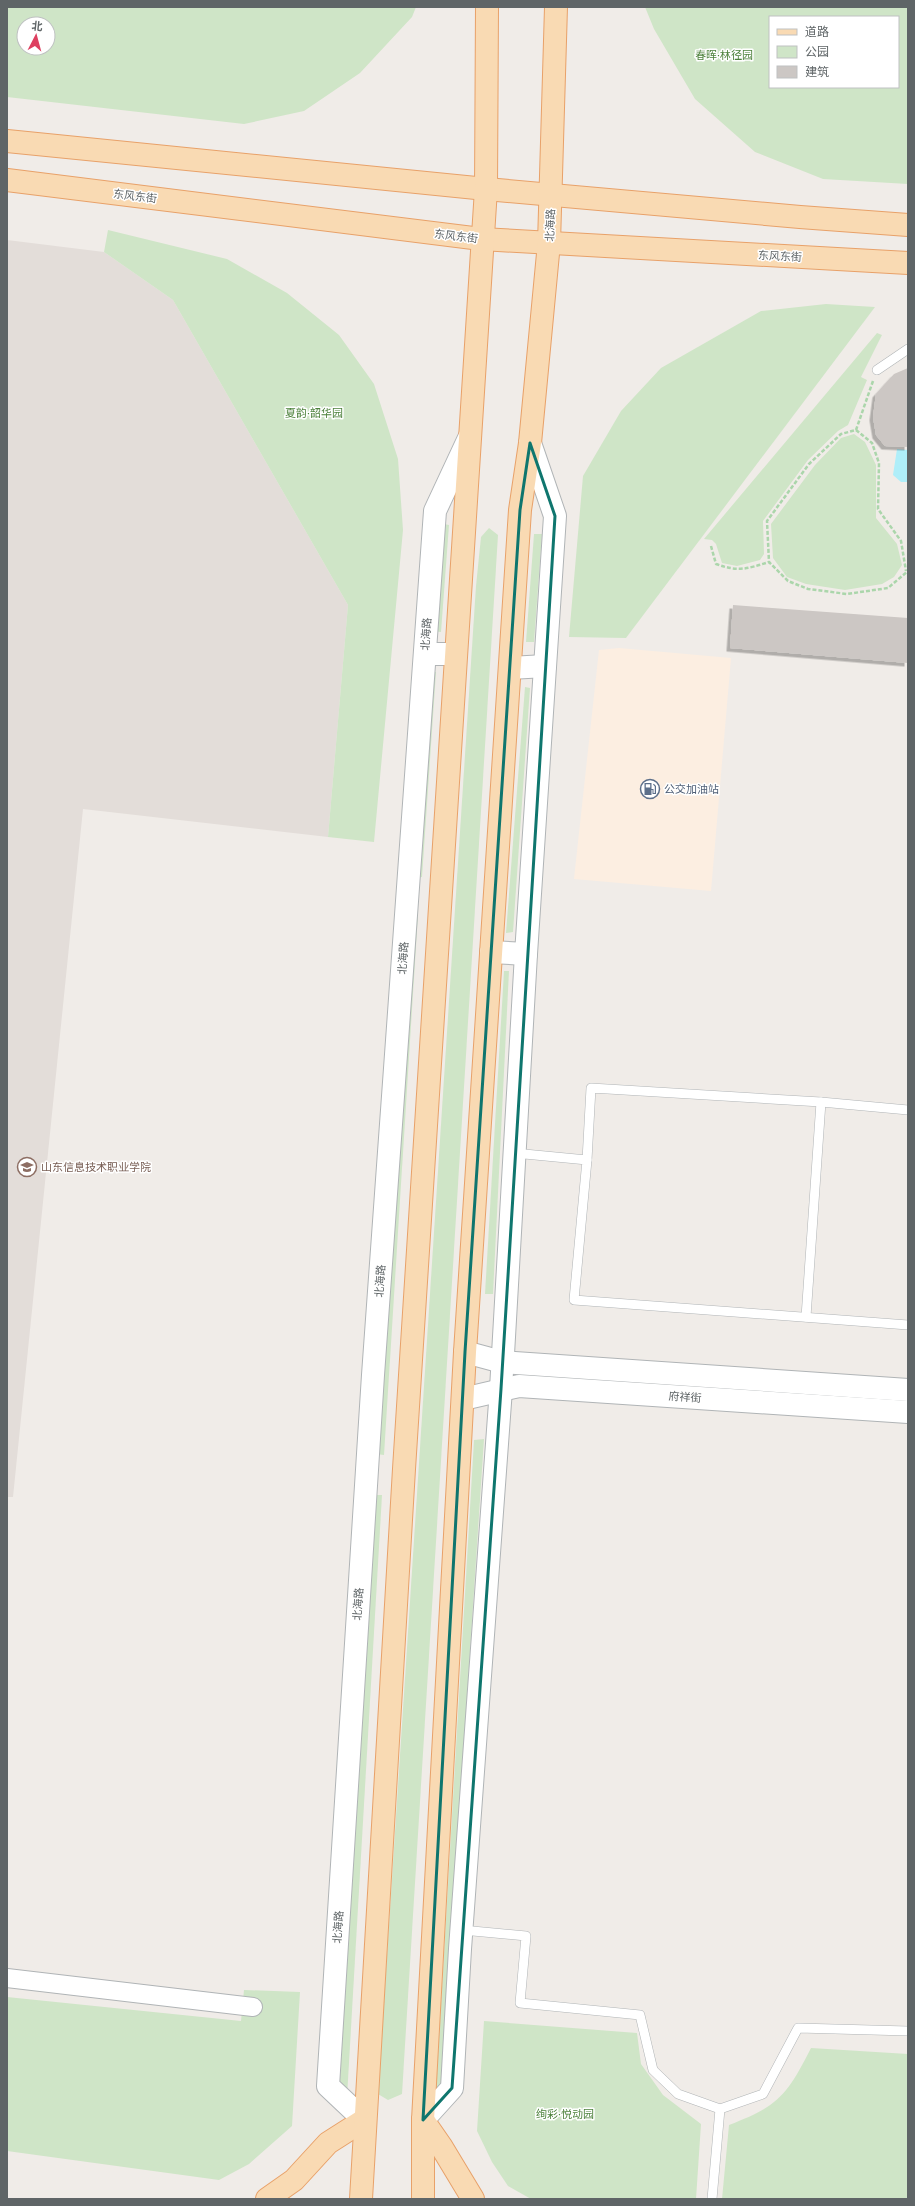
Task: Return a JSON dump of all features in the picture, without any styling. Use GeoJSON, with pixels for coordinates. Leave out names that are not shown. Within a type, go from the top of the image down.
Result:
{"type":"FeatureCollection","features":[{"type":"Feature","properties":{"kind":"main road","name":"北海路"},"geometry":{"type":"LineString","coordinates":[[361,2199],[364,2120],[471,434],[481,239],[486,189],[487,7]]}},
{"type":"Feature","properties":{"kind":"main road","name":"北海路"},"geometry":{"type":"LineString","coordinates":[[423,2199],[423,2120],[465,1352],[520,510],[530,442],[549,243],[556,7]]}},
{"type":"Feature","properties":{"kind":"main road"},"geometry":{"type":"LineString","coordinates":[[7,141],[486,189],[800,217],[908,225]]}},
{"type":"Feature","properties":{"kind":"main road","name":"东风东街"},"geometry":{"type":"LineString","coordinates":[[7,180],[481,239],[908,263]]}},
{"type":"Feature","properties":{"kind":"main road"},"geometry":{"type":"LineString","coordinates":[[267,2199],[294,2180],[328,2143],[364,2120]]}},
{"type":"Feature","properties":{"kind":"main road"},"geometry":{"type":"LineString","coordinates":[[423,2120],[442,2146],[473,2199]]}},
{"type":"Feature","properties":{"kind":"street","name":"北海路"},"geometry":{"type":"LineString","coordinates":[[364,2120],[328,2086],[373,1367],[435,511],[471,434]]}},
{"type":"Feature","properties":{"kind":"street","name":"北海路"},"geometry":{"type":"LineString","coordinates":[[423,2120],[452,2088],[501,1389],[526,954],[555,516],[530,442]]}},
{"type":"Feature","properties":{"kind":"street"},"geometry":{"type":"LineString","coordinates":[[425,654],[456,654]]}},
{"type":"Feature","properties":{"kind":"street"},"geometry":{"type":"LineString","coordinates":[[510,668],[545,666]]}},
{"type":"Feature","properties":{"kind":"street"},"geometry":{"type":"LineString","coordinates":[[491,952],[526,954]]}},
{"type":"Feature","properties":{"kind":"street","name":"府祥街"},"geometry":{"type":"LineString","coordinates":[[465,1352],[502,1362],[908,1390]]}},
{"type":"Feature","properties":{"kind":"street","name":"府祥街"},"geometry":{"type":"LineString","coordinates":[[463,1399],[519,1386],[908,1412]]}},
{"type":"Feature","properties":{"kind":"street"},"geometry":{"type":"LineString","coordinates":[[7,1978],[252,2006]]}},
{"type":"Feature","properties":{"kind":"lane"},"geometry":{"type":"LineString","coordinates":[[877,370],[908,349]]}},
{"type":"Feature","properties":{"kind":"lane"},"geometry":{"type":"LineString","coordinates":[[908,1110],[821,1102],[591,1088],[587,1160],[574,1300],[908,1325]]}},
{"type":"Feature","properties":{"kind":"lane"},"geometry":{"type":"LineString","coordinates":[[806,1317],[821,1102]]}},
{"type":"Feature","properties":{"kind":"lane"},"geometry":{"type":"LineString","coordinates":[[514,1153],[587,1160]]}},
{"type":"Feature","properties":{"kind":"lane"},"geometry":{"type":"LineString","coordinates":[[462,1930],[526,1936],[520,2003],[640,2015],[653,2070],[678,2094],[720,2109],[763,2094],[798,2028],[908,2031]]}},
{"type":"Feature","properties":{"kind":"lane"},"geometry":{"type":"LineString","coordinates":[[712,2199],[720,2109]]}},
{"type":"Feature","properties":{"kind":"path"},"geometry":{"type":"LineString","coordinates":[[856,430],[877,370]]}},
{"type":"Feature","properties":{"kind":"path"},"geometry":{"type":"LineString","coordinates":[[856,430],[872,443],[879,463],[878,509],[901,541],[907,571],[888,588],[847,594],[808,588],[788,581],[769,562],[767,521],[810,464],[841,434],[856,430]]}},
{"type":"Feature","properties":{"kind":"path"},"geometry":{"type":"LineString","coordinates":[[712,546],[716,564],[731,569],[746,570],[769,562]]}},
{"type":"Feature","properties":{"kind":"highlighted area"},"geometry":{"type":"Polygon","coordinates":[[[530,443],[555,516],[501,1389],[452,2088],[423,2120],[465,1352],[520,510],[530,443]]]}},
{"type":"Feature","properties":{"kind":"shaded area","name":"山东信息技术职业学院"},"geometry":{"type":"Polygon","coordinates":[[[7,240],[104,252],[173,300],[348,605],[328,837],[83,809],[13,1497],[7,1497],[7,240]]]}},
{"type":"Feature","properties":{"kind":"shaded area"},"geometry":{"type":"Polygon","coordinates":[[[619,648],[731,658],[711,891],[574,879],[599,650],[619,648]]]}},
{"type":"Feature","properties":{"kind":"green space"},"geometry":{"type":"Polygon","coordinates":[[[7,7],[416,7],[412,17],[360,73],[304,111],[244,124],[7,97],[7,7]]]}},
{"type":"Feature","properties":{"kind":"green space","name":"春晖·林径园"},"geometry":{"type":"Polygon","coordinates":[[[645,7],[908,7],[908,184],[823,179],[755,152],[695,99],[654,29],[645,7]]]}},
{"type":"Feature","properties":{"kind":"green space","name":"夏韵·韶华园"},"geometry":{"type":"Polygon","coordinates":[[[108,230],[227,259],[287,293],[339,335],[374,384],[398,459],[403,530],[374,842],[328,837],[348,605],[173,300],[104,252],[108,230]]]}},
{"type":"Feature","properties":{"kind":"green space"},"geometry":{"type":"Polygon","coordinates":[[[826,304],[875,307],[626,638],[569,637],[583,476],[621,411],[661,368],[761,311],[826,304]]]}},
{"type":"Feature","properties":{"kind":"green space"},"geometry":{"type":"Polygon","coordinates":[[[877,333],[882,335],[861,377],[867,380],[848,425],[838,431],[808,460],[763,521],[764,554],[760,560],[737,566],[722,563],[716,544],[712,540],[704,539],[877,333]]]}},
{"type":"Feature","properties":{"kind":"green space"},"geometry":{"type":"Polygon","coordinates":[[[854,434],[865,442],[876,465],[876,518],[897,544],[902,565],[894,577],[882,584],[845,590],[806,584],[787,577],[773,558],[771,524],[815,465],[841,438],[854,434]]]}},
{"type":"Feature","properties":{"kind":"green space"},"geometry":{"type":"Polygon","coordinates":[[[439,523],[449,525],[441,632],[432,631],[439,523]]]}},
{"type":"Feature","properties":{"kind":"green space"},"geometry":{"type":"Polygon","coordinates":[[[489,528],[498,535],[402,2094],[388,2100],[378,2094],[476,586],[481,537],[489,528]]]}},
{"type":"Feature","properties":{"kind":"green space"},"geometry":{"type":"Polygon","coordinates":[[[534,534],[542,534],[534,642],[526,642],[534,534]]]}},
{"type":"Feature","properties":{"kind":"green space"},"geometry":{"type":"Polygon","coordinates":[[[428,671],[436,672],[422,877],[414,878],[428,671]]]}},
{"type":"Feature","properties":{"kind":"green space"},"geometry":{"type":"Polygon","coordinates":[[[525,687],[530,688],[513,932],[506,933],[525,687]]]}},
{"type":"Feature","properties":{"kind":"green space"},"geometry":{"type":"Polygon","coordinates":[[[411,914],[418,914],[384,1455],[376,1454],[411,914]]]}},
{"type":"Feature","properties":{"kind":"green space"},"geometry":{"type":"Polygon","coordinates":[[[504,971],[509,971],[493,1294],[485,1294],[504,971]]]}},
{"type":"Feature","properties":{"kind":"green space"},"geometry":{"type":"Polygon","coordinates":[[[484,1439],[440,2107],[435,2107],[474,1440],[484,1439]]]}},
{"type":"Feature","properties":{"kind":"green space"},"geometry":{"type":"Polygon","coordinates":[[[373,1495],[382,1495],[347,2097],[339,2096],[373,1495]]]}},
{"type":"Feature","properties":{"kind":"green space"},"geometry":{"type":"Polygon","coordinates":[[[244,1990],[300,1992],[292,2126],[249,2164],[219,2180],[7,2151],[7,1997],[241,2021],[244,1990]]]}},
{"type":"Feature","properties":{"kind":"green space","name":"绚彩·悦动园"},"geometry":{"type":"Polygon","coordinates":[[[484,2021],[637,2033],[641,2064],[663,2095],[701,2124],[696,2199],[531,2199],[508,2186],[492,2162],[477,2131],[484,2021]]]}},
{"type":"Feature","properties":{"kind":"green space"},"geometry":{"type":"Polygon","coordinates":[[[811,2048],[908,2054],[908,2199],[722,2199],[729,2125],[760,2112],[780,2097],[795,2077],[811,2048]]]}},
{"type":"Feature","properties":{"kind":"water"},"geometry":{"type":"Polygon","coordinates":[[[897,449],[908,450],[908,482],[901,482],[893,475],[897,449]]]}},
{"type":"Feature","properties":{"kind":"building"},"geometry":{"type":"Polygon","coordinates":[[[908,368],[908,447],[885,446],[876,435],[873,417],[876,394],[894,374],[908,368]]]}},
{"type":"Feature","properties":{"kind":"building"},"geometry":{"type":"Polygon","coordinates":[[[733,605],[908,618],[908,663],[730,648],[733,605]]]}},
{"type":"Feature","properties":{"kind":"place","name":"公交加油站"},"geometry":{"type":"Point","coordinates":[650,789]}},
{"type":"Feature","properties":{"kind":"place","name":"山东信息技术职业学院"},"geometry":{"type":"Point","coordinates":[27,1167]}}]}
